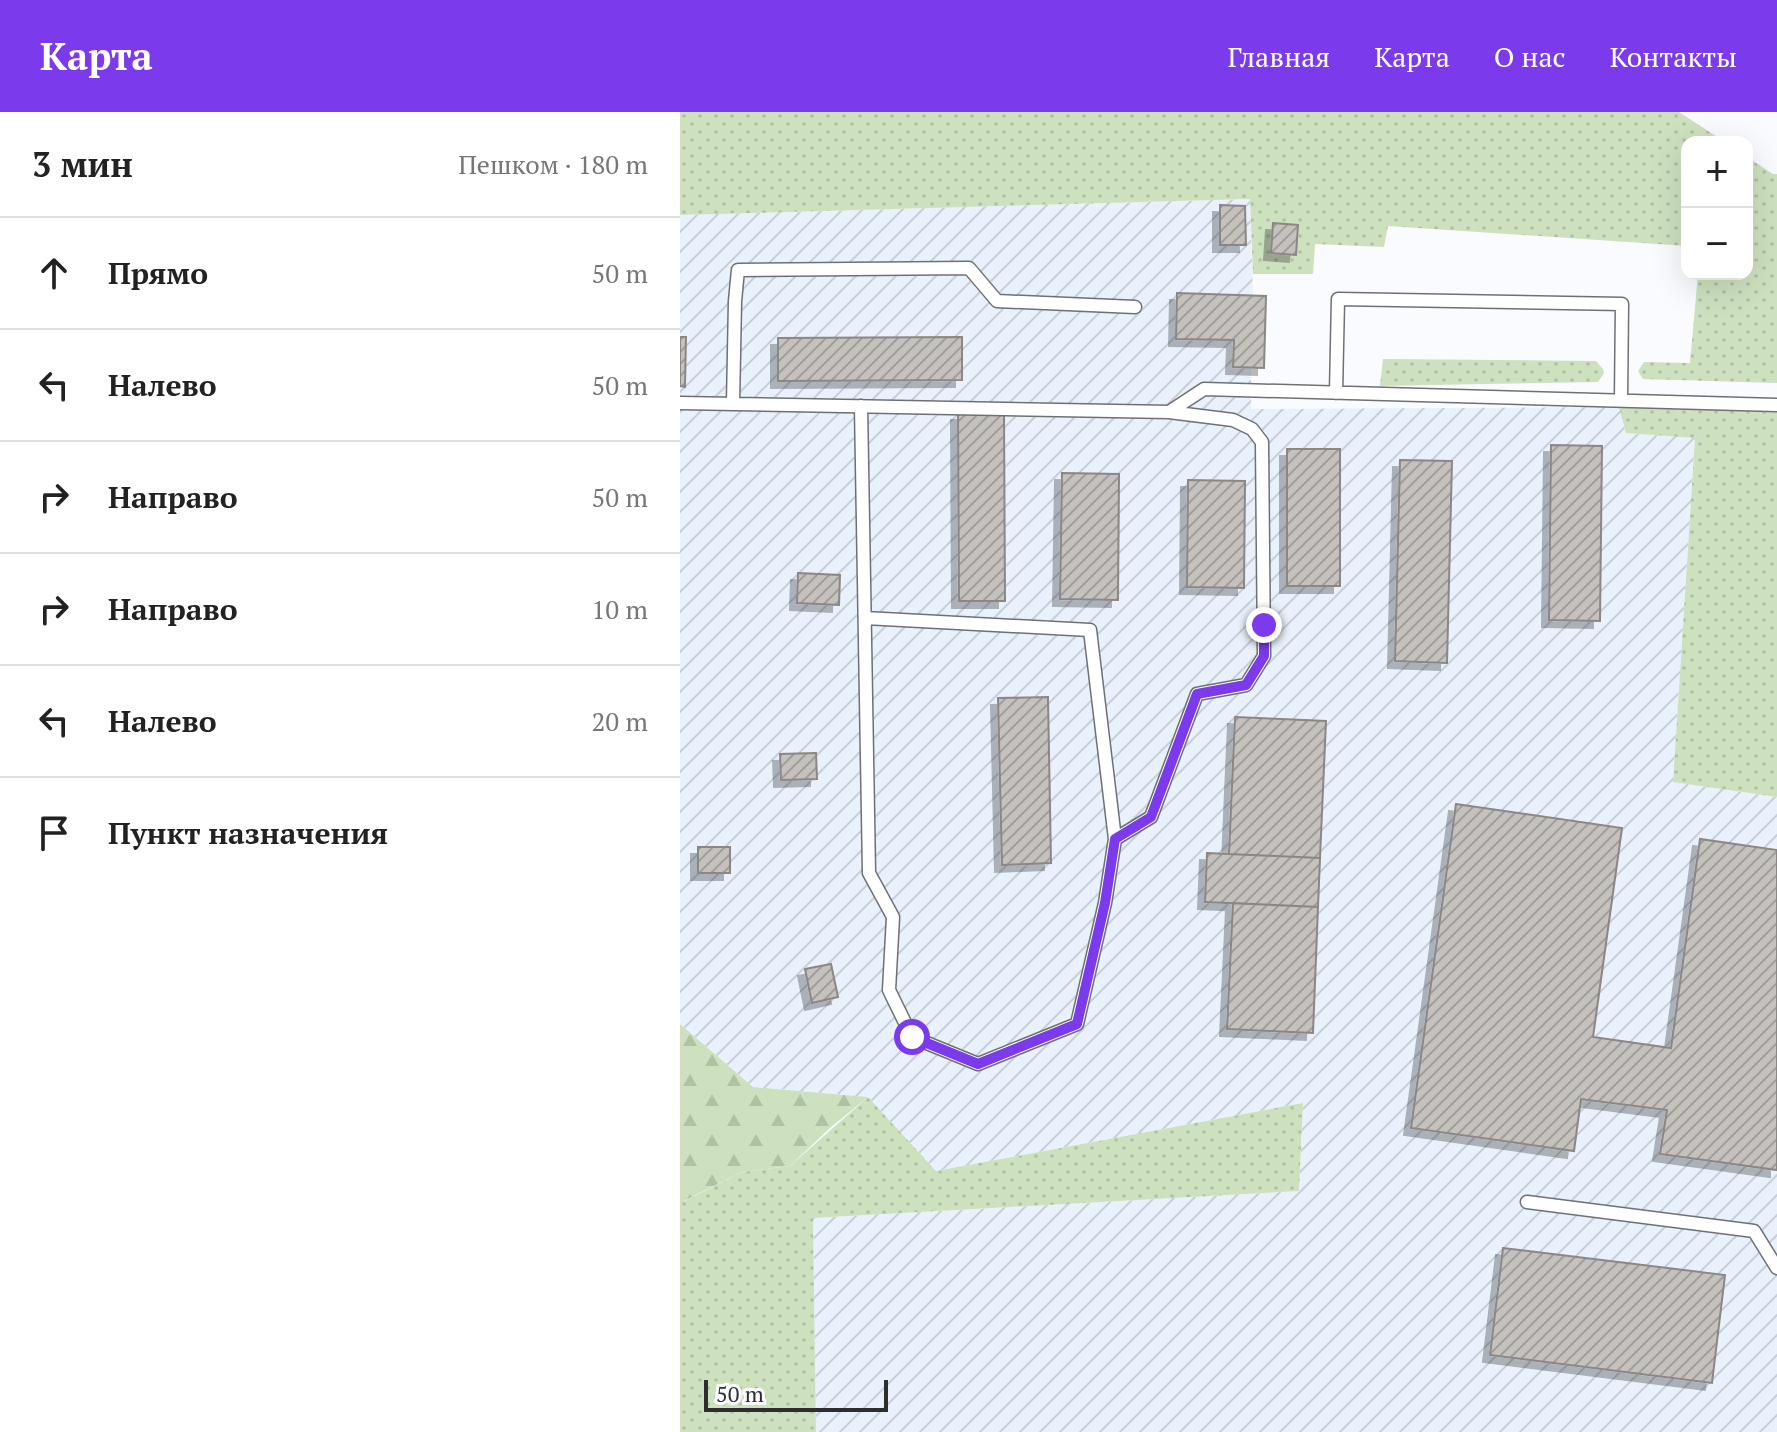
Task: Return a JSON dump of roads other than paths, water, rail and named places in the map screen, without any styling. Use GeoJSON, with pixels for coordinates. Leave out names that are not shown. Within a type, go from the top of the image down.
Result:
{"type":"FeatureCollection","features":[{"type":"Feature","properties":{"kind":"lane"},"geometry":{"type":"LineString","coordinates":[[733,404],[738,270],[969,268],[997,301],[1135,307]]}},
{"type":"Feature","properties":{"kind":"lane"},"geometry":{"type":"LineString","coordinates":[[1336,393],[1338,299],[1622,304],[1621,400]]}},
{"type":"Feature","properties":{"kind":"lane"},"geometry":{"type":"LineString","coordinates":[[1169,412],[1204,389],[1777,405]]}},
{"type":"Feature","properties":{"kind":"lane"},"geometry":{"type":"LineString","coordinates":[[680,403],[1169,412],[1233,420],[1252,429],[1262,442],[1264,656],[1246,685],[1197,694],[1151,817],[1115,839]]}},
{"type":"Feature","properties":{"kind":"lane"},"geometry":{"type":"LineString","coordinates":[[861,406],[869,873],[893,917],[889,990],[912,1037],[978,1064],[1077,1024],[1105,903],[1115,839],[1090,630],[865,618]]}},
{"type":"Feature","properties":{"kind":"lane"},"geometry":{"type":"LineString","coordinates":[[1527,1202],[1754,1231],[1777,1268]]}}]}
